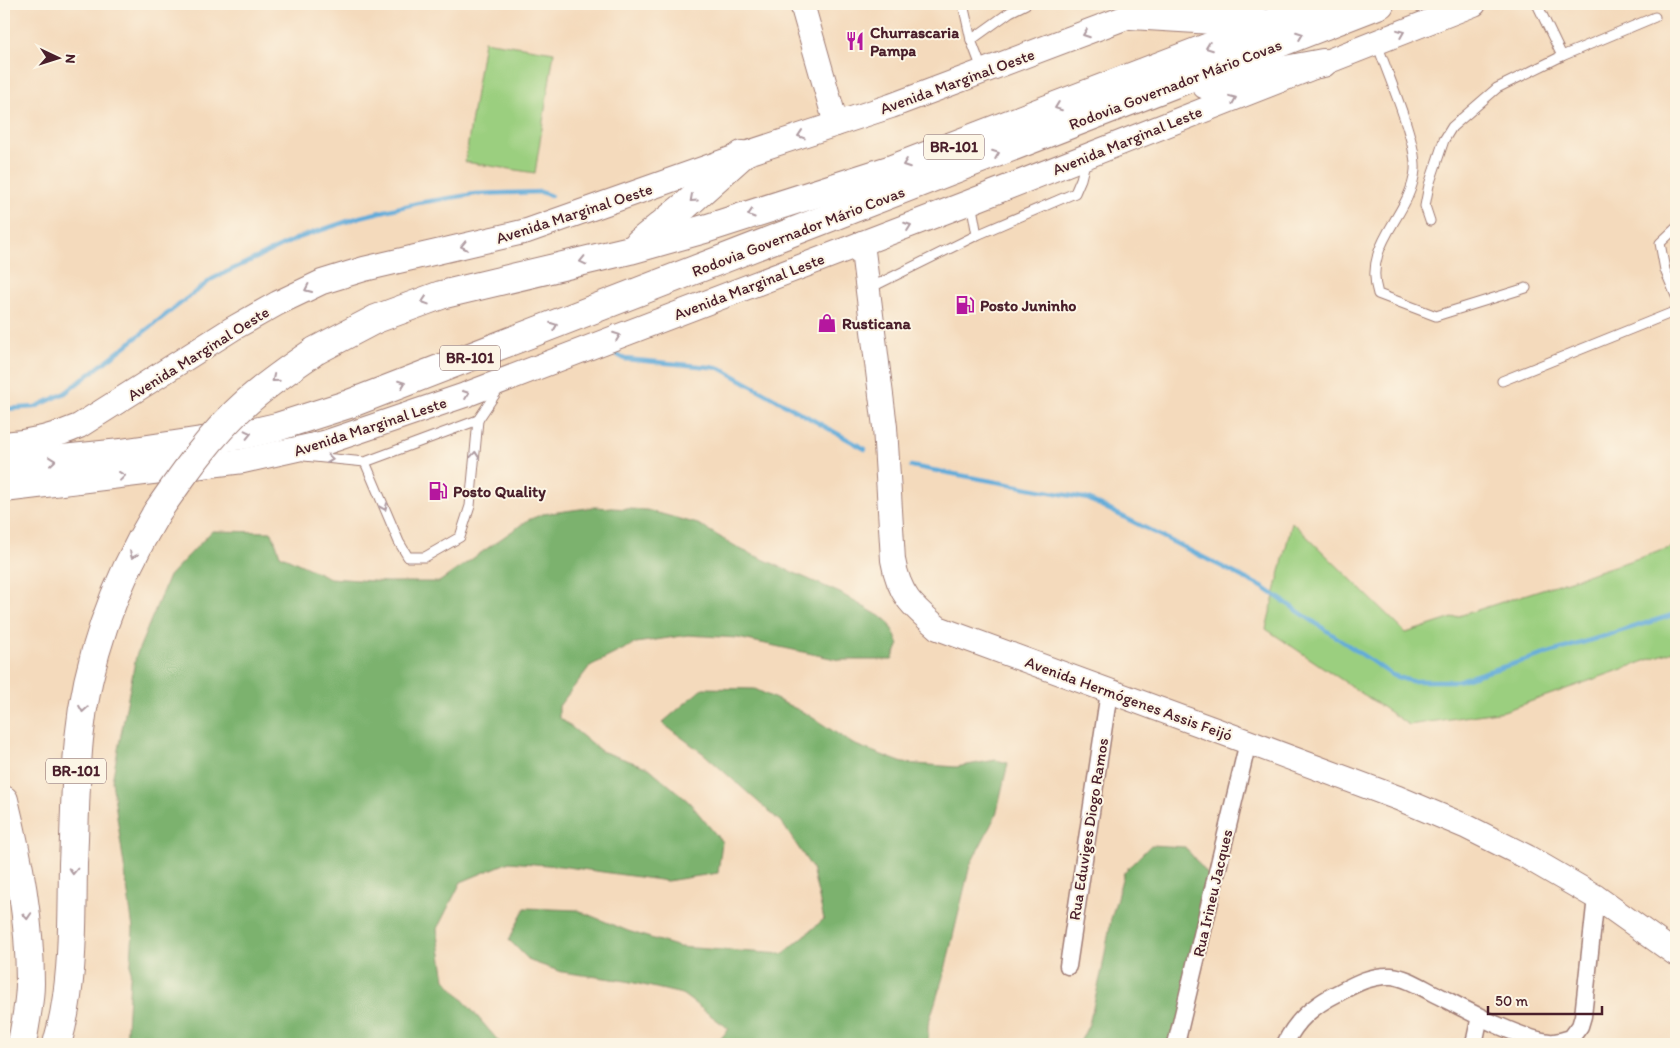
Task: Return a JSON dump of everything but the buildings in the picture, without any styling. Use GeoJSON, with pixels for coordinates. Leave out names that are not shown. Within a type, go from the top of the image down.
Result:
{"type":"FeatureCollection","features":[{"type":"Feature","properties":{"kind":"highway","name":"Rodovia Governador Mário Covas"},"geometry":{"type":"LineString","coordinates":[[57,1044],[66,998],[70,961],[76,781],[85,698],[93,659],[118,586],[137,546],[157,512],[195,458],[240,408],[283,373],[315,351],[376,319],[432,298],[630,250],[708,228],[892,169],[1321,4]]}},
{"type":"Feature","properties":{"kind":"highway","name":"Rodovia Governador Mário Covas"},"geometry":{"type":"LineString","coordinates":[[4,465],[199,443],[242,436],[309,418],[385,391],[1380,4]]}},
{"type":"Feature","properties":{"kind":"highway"},"geometry":{"type":"LineString","coordinates":[[1129,10],[1271,23]]}},
{"type":"Feature","properties":{"kind":"highway"},"geometry":{"type":"LineString","coordinates":[[1141,98],[1323,63]]}},
{"type":"Feature","properties":{"kind":"highway"},"geometry":{"type":"LineString","coordinates":[[630,250],[686,205],[742,155]]}},
{"type":"Feature","properties":{"kind":"highway"},"geometry":{"type":"LineString","coordinates":[[4,800],[17,852],[27,912],[30,985],[22,1044]]}},
{"type":"Feature","properties":{"kind":"main road"},"geometry":{"type":"LineString","coordinates":[[802,4],[836,124]]}},
{"type":"Feature","properties":{"kind":"main road","name":"Avenida Marginal Oeste"},"geometry":{"type":"LineString","coordinates":[[4,444],[30,442],[58,435],[79,426],[232,329],[278,303],[322,282],[364,268],[527,231],[742,155],[891,106],[983,72],[1129,10],[1161,4]]}},
{"type":"Feature","properties":{"kind":"main road","name":"Avenida Marginal Leste"},"geometry":{"type":"LineString","coordinates":[[4,490],[219,464],[282,454],[361,431],[506,379],[970,202],[1474,4]]}},
{"type":"Feature","properties":{"kind":"main road","name":"Avenida Hermógenes Assis Feijó"},"geometry":{"type":"LineString","coordinates":[[862,243],[885,427],[893,560],[896,580],[906,599],[938,628],[1398,798],[1467,827],[1596,897],[1676,954]]}},
{"type":"Feature","properties":{"kind":"street","name":"Rua Eduviges Diogo Ramos"},"geometry":{"type":"LineString","coordinates":[[1068,966],[1109,692]]}},
{"type":"Feature","properties":{"kind":"street","name":"Rua Irineu Jacques"},"geometry":{"type":"LineString","coordinates":[[1176,1044],[1248,742]]}},
{"type":"Feature","properties":{"kind":"street"},"geometry":{"type":"LineString","coordinates":[[1285,1044],[1295,1024],[1310,1009],[1358,982],[1377,976],[1394,976],[1410,981],[1480,1016],[1536,1039],[1550,1042],[1571,1038],[1580,1026],[1583,1016],[1596,897]]}},
{"type":"Feature","properties":{"kind":"street"},"geometry":{"type":"LineString","coordinates":[[1474,1044],[1480,1016]]}},
{"type":"Feature","properties":{"kind":"lane"},"geometry":{"type":"LineString","coordinates":[[963,4],[971,40],[983,72]]}},
{"type":"Feature","properties":{"kind":"lane"},"geometry":{"type":"LineString","coordinates":[[971,40],[1010,12],[1026,4]]}},
{"type":"Feature","properties":{"kind":"lane"},"geometry":{"type":"LineString","coordinates":[[1537,4],[1562,56]]}},
{"type":"Feature","properties":{"kind":"lane"},"geometry":{"type":"LineString","coordinates":[[1430,221],[1425,206],[1429,185],[1444,140],[1452,126],[1497,88],[1562,56],[1655,17]]}},
{"type":"Feature","properties":{"kind":"lane"},"geometry":{"type":"LineString","coordinates":[[1376,42],[1410,136],[1415,170],[1407,198],[1379,248],[1374,278],[1378,294],[1436,316],[1526,288]]}},
{"type":"Feature","properties":{"kind":"lane"},"geometry":{"type":"LineString","coordinates":[[868,289],[977,235],[1075,193],[1082,179],[1087,156]]}},
{"type":"Feature","properties":{"kind":"lane"},"geometry":{"type":"LineString","coordinates":[[970,202],[977,235]]}},
{"type":"Feature","properties":{"kind":"lane"},"geometry":{"type":"LineString","coordinates":[[1676,228],[1660,243],[1665,270],[1676,296]]}},
{"type":"Feature","properties":{"kind":"lane"},"geometry":{"type":"LineString","coordinates":[[1502,381],[1676,311]]}},
{"type":"Feature","properties":{"kind":"lane"},"geometry":{"type":"LineString","coordinates":[[365,462],[399,542],[408,557],[425,557],[460,537],[470,506],[478,420],[506,379]]}},
{"type":"Feature","properties":{"kind":"lane"},"geometry":{"type":"LineString","coordinates":[[282,454],[365,462],[478,420]]}},
{"type":"Feature","properties":{"kind":"green space"},"geometry":{"type":"Polygon","coordinates":[[[484,41],[554,52],[535,173],[465,162],[484,41]]]}},
{"type":"Feature","properties":{"kind":"green space"},"geometry":{"type":"Polygon","coordinates":[[[595,507],[647,510],[698,524],[742,550],[840,593],[888,621],[899,644],[892,660],[840,660],[738,638],[688,635],[636,643],[590,666],[559,706],[559,717],[601,751],[649,768],[689,802],[722,842],[718,873],[667,881],[560,866],[509,862],[461,882],[437,929],[445,979],[501,1044],[126,1044],[133,929],[112,781],[136,656],[169,576],[212,531],[272,532],[280,555],[330,578],[387,582],[439,582],[528,520],[543,514],[595,507]]]}},
{"type":"Feature","properties":{"kind":"green space"},"geometry":{"type":"Polygon","coordinates":[[[1292,522],[1406,633],[1676,546],[1676,650],[1504,711],[1409,725],[1266,629],[1292,522]]]}},
{"type":"Feature","properties":{"kind":"green space"},"geometry":{"type":"Polygon","coordinates":[[[703,688],[755,689],[807,714],[853,744],[903,763],[956,767],[996,760],[1008,763],[996,815],[970,865],[944,974],[928,1025],[928,1044],[716,1044],[729,1029],[682,994],[626,981],[562,972],[530,961],[509,940],[525,908],[577,910],[628,931],[679,947],[783,954],[824,919],[812,868],[782,823],[704,754],[662,723],[703,688]]]}},
{"type":"Feature","properties":{"kind":"green space"},"geometry":{"type":"Polygon","coordinates":[[[1151,845],[1185,847],[1214,882],[1184,1044],[1079,1044],[1089,1024],[1102,970],[1111,919],[1124,872],[1151,845]]]}},
{"type":"Feature","properties":{"kind":"waterway"},"geometry":{"type":"LineString","coordinates":[[4,409],[35,407],[65,393],[212,279],[298,238],[360,217],[418,203],[475,194],[541,192],[551,196]]}},
{"type":"Feature","properties":{"kind":"waterway"},"geometry":{"type":"LineString","coordinates":[[616,354],[625,359],[720,368],[865,449]]}},
{"type":"Feature","properties":{"kind":"waterway"},"geometry":{"type":"LineString","coordinates":[[911,466],[1088,499],[1264,588],[1392,675],[1410,681],[1457,681],[1676,614]]}},
{"type":"Feature","properties":{"kind":"place","name":"Churrascaria Pampa"},"geometry":{"type":"Point","coordinates":[855,41]}},
{"type":"Feature","properties":{"kind":"place","name":"Posto Juninho"},"geometry":{"type":"Point","coordinates":[965,305]}},
{"type":"Feature","properties":{"kind":"place","name":"Rusticana"},"geometry":{"type":"Point","coordinates":[827,323]}},
{"type":"Feature","properties":{"kind":"place","name":"Posto Quality"},"geometry":{"type":"Point","coordinates":[438,491]}}]}
